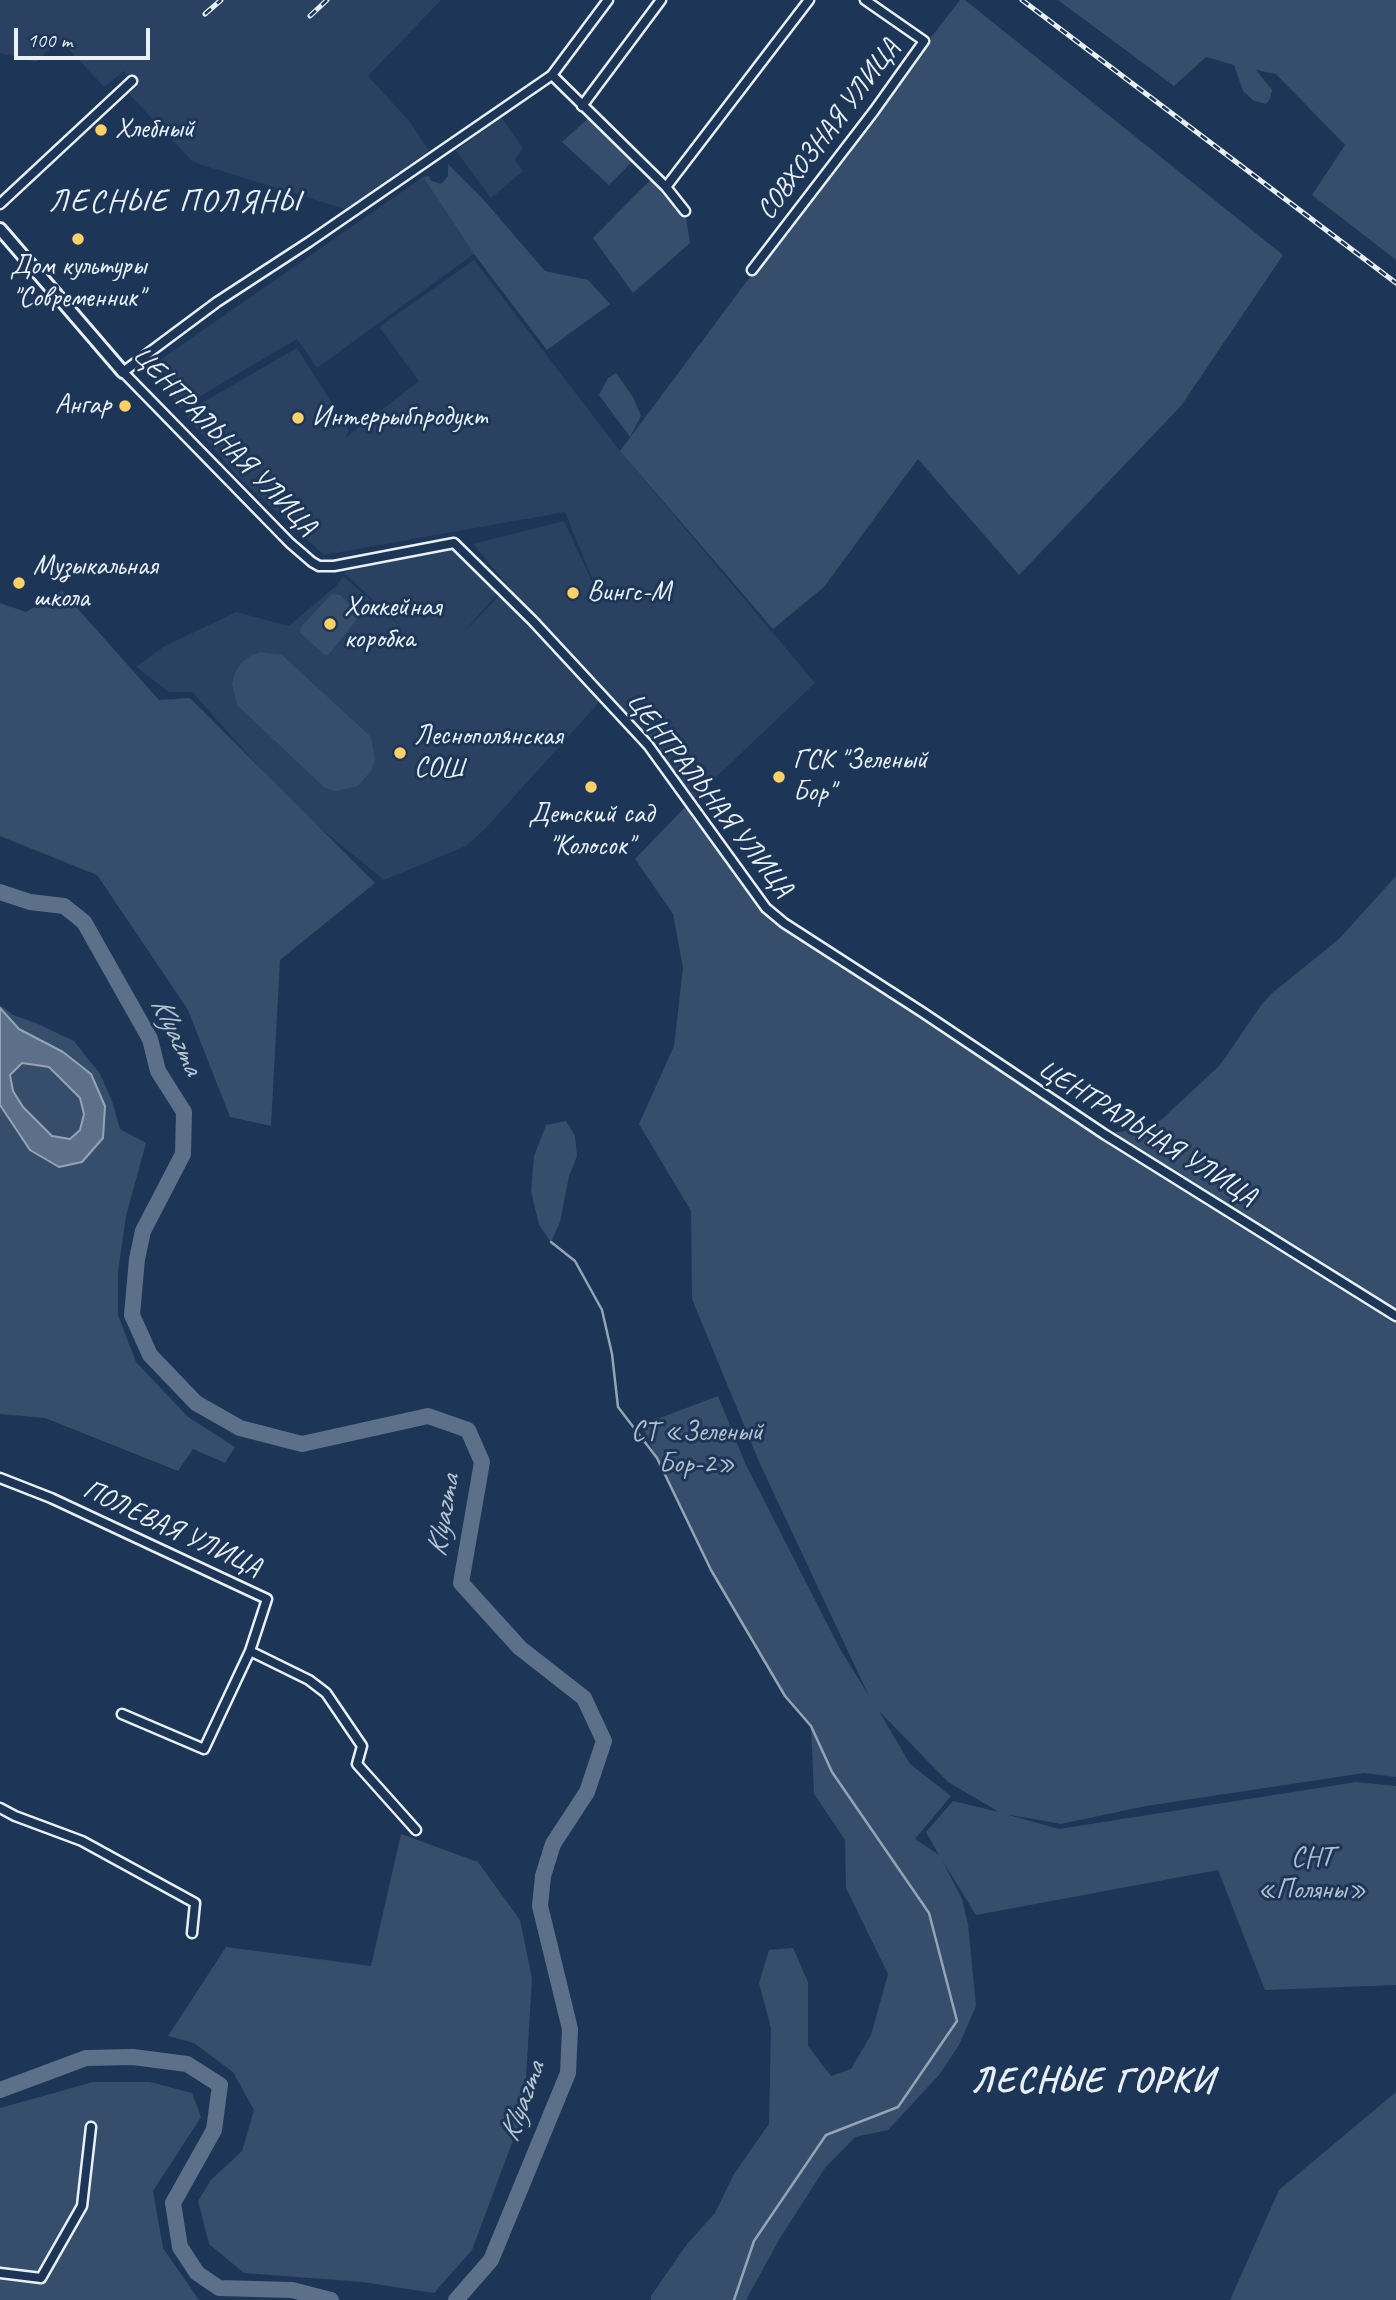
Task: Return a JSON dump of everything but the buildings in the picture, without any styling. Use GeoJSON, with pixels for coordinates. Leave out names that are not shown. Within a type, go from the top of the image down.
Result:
{"type":"FeatureCollection","features":[{"type":"Feature","properties":{"kind":"street"},"geometry":{"type":"LineString","coordinates":[[582,106],[661,0]]}},
{"type":"Feature","properties":{"kind":"street"},"geometry":{"type":"LineString","coordinates":[[666,187],[809,0]]}},
{"type":"Feature","properties":{"kind":"street","name":"СОВХОЗНАЯ УЛИЦА"},"geometry":{"type":"LineString","coordinates":[[752,270],[924,41],[865,0]]}},
{"type":"Feature","properties":{"kind":"street"},"geometry":{"type":"LineString","coordinates":[[123,372],[217,302],[552,75],[604,2]]}},
{"type":"Feature","properties":{"kind":"street"},"geometry":{"type":"LineString","coordinates":[[552,75],[666,187],[685,211]]}},
{"type":"Feature","properties":{"kind":"street"},"geometry":{"type":"LineString","coordinates":[[0,204],[132,81]]}},
{"type":"Feature","properties":{"kind":"street","name":"ЦЕНТРАЛЬНАЯ УЛИЦА"},"geometry":{"type":"LineString","coordinates":[[0,229],[123,372],[290,543],[312,562],[319,566],[334,566],[454,543],[533,621],[648,745],[766,908],[783,923],[1083,1120],[1396,1316]]}},
{"type":"Feature","properties":{"kind":"street","name":"ПОЛЕВАЯ УЛИЦА"},"geometry":{"type":"LineString","coordinates":[[0,1478],[51,1498],[267,1599],[250,1651]]}},
{"type":"Feature","properties":{"kind":"street"},"geometry":{"type":"LineString","coordinates":[[122,1714],[204,1749],[250,1651],[310,1680],[326,1693],[362,1746],[357,1764],[416,1830]]}},
{"type":"Feature","properties":{"kind":"street"},"geometry":{"type":"LineString","coordinates":[[0,1808],[82,1841],[195,1903],[191,1933]]}},
{"type":"Feature","properties":{"kind":"street"},"geometry":{"type":"LineString","coordinates":[[0,2273],[41,2278],[82,2206],[91,2127]]}},
{"type":"Feature","properties":{"kind":"shaded area"},"geometry":{"type":"Polygon","coordinates":[[[0,0],[441,0],[368,76],[410,122],[429,151],[345,209],[199,164],[192,161],[129,94],[137,86],[124,71],[104,87],[60,40],[36,62],[0,53],[0,0]]]}},
{"type":"Feature","properties":{"kind":"shaded area"},"geometry":{"type":"Polygon","coordinates":[[[501,117],[523,148],[515,160],[523,171],[491,198],[456,151],[501,117]]]}},
{"type":"Feature","properties":{"kind":"shaded area"},"geometry":{"type":"Polygon","coordinates":[[[423,177],[474,254],[317,368],[297,339],[180,408],[150,367],[423,177]]]}},
{"type":"Feature","properties":{"kind":"shaded area"},"geometry":{"type":"Polygon","coordinates":[[[474,260],[620,451],[815,683],[689,803],[648,745],[603,698],[485,829],[466,846],[384,880],[297,809],[192,692],[169,692],[136,667],[163,647],[236,612],[289,626],[337,585],[343,576],[405,630],[343,572],[454,547],[499,592],[461,635],[499,596],[589,684],[473,544],[564,521],[602,603],[565,512],[324,555],[239,478],[184,413],[297,348],[349,430],[345,438],[419,381],[379,327],[474,260]]]}},
{"type":"Feature","properties":{"kind":"shaded area"},"geometry":{"type":"Polygon","coordinates":[[[0,1008],[19,1029],[63,1052],[91,1074],[105,1106],[103,1138],[82,1162],[59,1167],[30,1150],[0,1105],[0,1008]],[[22,1063],[10,1075],[13,1091],[23,1107],[52,1136],[70,1139],[80,1130],[84,1114],[80,1098],[49,1067],[22,1063]]]}},
{"type":"Feature","properties":{"kind":"green space"},"geometry":{"type":"Polygon","coordinates":[[[960,0],[965,0],[1283,255],[1181,406],[1019,575],[918,459],[824,587],[773,629],[620,451],[960,0]]]}},
{"type":"Feature","properties":{"kind":"green space"},"geometry":{"type":"Polygon","coordinates":[[[1058,0],[1396,0],[1396,260],[1312,195],[1345,145],[1276,74],[1256,70],[1272,90],[1266,104],[1254,101],[1243,91],[1234,65],[1206,57],[1174,86],[1058,0]]]}},
{"type":"Feature","properties":{"kind":"green space"},"geometry":{"type":"Polygon","coordinates":[[[592,115],[636,158],[609,185],[562,142],[592,115]]]}},
{"type":"Feature","properties":{"kind":"green space"},"geometry":{"type":"Polygon","coordinates":[[[448,164],[482,198],[545,271],[588,280],[610,304],[547,350],[474,254],[423,177],[429,176],[430,180],[441,184],[448,176],[448,164]]]}},
{"type":"Feature","properties":{"kind":"green space"},"geometry":{"type":"Polygon","coordinates":[[[654,176],[685,211],[690,243],[633,293],[593,238],[654,176]]]}},
{"type":"Feature","properties":{"kind":"green space"},"geometry":{"type":"Polygon","coordinates":[[[616,373],[633,397],[641,416],[630,437],[599,395],[608,378],[616,373]]]}},
{"type":"Feature","properties":{"kind":"green space"},"geometry":{"type":"Polygon","coordinates":[[[62,591],[159,700],[190,698],[375,883],[280,960],[271,1126],[230,1117],[188,1010],[97,875],[0,836],[0,603],[26,612],[62,591]]]}},
{"type":"Feature","properties":{"kind":"green space","name":"Хоккейная коробка"},"geometry":{"type":"Polygon","coordinates":[[[332,594],[340,595],[358,612],[359,617],[329,654],[325,655],[300,633],[301,627],[332,594]]]}},
{"type":"Feature","properties":{"kind":"green space"},"geometry":{"type":"Polygon","coordinates":[[[260,652],[282,655],[371,737],[375,759],[372,770],[358,786],[336,791],[325,788],[237,705],[232,684],[235,673],[241,663],[260,652]]]}},
{"type":"Feature","properties":{"kind":"green space"},"geometry":{"type":"Polygon","coordinates":[[[689,803],[766,908],[1104,1134],[1140,1129],[1161,1120],[1220,1065],[1271,994],[1339,939],[1396,876],[1396,1777],[1364,1773],[1146,1806],[1061,1824],[1005,1814],[1059,1829],[1356,1782],[1396,1786],[1396,1985],[1265,1990],[1218,1870],[976,1915],[942,1860],[962,1899],[968,1924],[976,2006],[959,2045],[939,2075],[888,2130],[855,2137],[825,2168],[780,2238],[746,2300],[651,2300],[651,2296],[687,2244],[715,2213],[734,2174],[769,2124],[771,2028],[759,1983],[769,1950],[793,1948],[808,1982],[808,2046],[831,2076],[851,2069],[871,2035],[888,1974],[846,1888],[845,1840],[814,1794],[811,1726],[785,1696],[711,1570],[641,1425],[718,1396],[745,1463],[840,1649],[869,1696],[760,1464],[692,1299],[691,1211],[639,1124],[674,1046],[683,968],[673,914],[635,859],[689,803]],[[879,1711],[910,1764],[951,1796],[915,1839],[939,1855],[926,1832],[953,1801],[999,1812],[948,1782],[879,1711]]]}},
{"type":"Feature","properties":{"kind":"green space"},"geometry":{"type":"Polygon","coordinates":[[[0,1005],[13,1015],[74,1041],[100,1074],[120,1129],[146,1143],[126,1216],[118,1272],[118,1315],[136,1362],[188,1417],[235,1447],[225,1463],[193,1449],[178,1471],[45,1418],[0,1414],[0,1105],[30,1150],[103,1138],[63,1052],[19,1029],[0,1005]]]}},
{"type":"Feature","properties":{"kind":"green space"},"geometry":{"type":"Polygon","coordinates":[[[22,1063],[49,1067],[80,1098],[84,1114],[80,1130],[70,1139],[52,1136],[23,1107],[13,1090],[10,1075],[22,1063]]]}},
{"type":"Feature","properties":{"kind":"green space"},"geometry":{"type":"Polygon","coordinates":[[[566,1121],[575,1136],[577,1156],[569,1176],[560,1222],[551,1242],[539,1225],[531,1191],[534,1156],[546,1125],[566,1121]]]}},
{"type":"Feature","properties":{"kind":"green space"},"geometry":{"type":"Polygon","coordinates":[[[401,1834],[478,1862],[520,1920],[532,1978],[524,2111],[472,2250],[434,2293],[363,2282],[244,2273],[209,2244],[198,2201],[211,2180],[242,2151],[254,2110],[233,2072],[194,2043],[168,2036],[226,1947],[371,1966],[401,1834]]]}},
{"type":"Feature","properties":{"kind":"green space"},"geometry":{"type":"Polygon","coordinates":[[[93,2082],[150,2082],[192,2093],[201,2117],[153,2191],[163,2248],[199,2300],[0,2300],[0,2108],[93,2082]]]}},
{"type":"Feature","properties":{"kind":"green space"},"geometry":{"type":"Polygon","coordinates":[[[1396,2092],[1396,2300],[1230,2300],[1279,2190],[1396,2092]]]}},
{"type":"Feature","properties":{"kind":"waterway","name":"Klyazma"},"geometry":{"type":"LineString","coordinates":[[0,892],[30,902],[64,906],[84,922],[150,1039],[158,1071],[184,1112],[183,1154],[143,1231],[137,1259],[132,1315],[150,1355],[196,1403],[240,1428],[302,1444],[428,1416],[468,1430],[482,1462],[461,1583],[520,1648],[584,1698],[604,1741],[587,1792],[553,1844],[543,1876],[540,1906],[570,2029],[568,2073],[491,2260],[456,2300]]}},
{"type":"Feature","properties":{"kind":"waterway"},"geometry":{"type":"LineString","coordinates":[[551,1242],[575,1261],[602,1310],[612,1354],[618,1407],[657,1458],[711,1570],[785,1696],[811,1726],[832,1772],[929,1913],[957,2021],[898,2107],[826,2135],[754,2241],[734,2300]]}},
{"type":"Feature","properties":{"kind":"waterway","name":"Klyazma"},"geometry":{"type":"LineString","coordinates":[[0,2090],[86,2058],[133,2057],[187,2064],[220,2085],[214,2130],[173,2203],[180,2247],[197,2273],[219,2288],[292,2290],[331,2300]]}},
{"type":"Feature","properties":{"kind":"railway"},"geometry":{"type":"LineString","coordinates":[[205,14],[221,0]]}},
{"type":"Feature","properties":{"kind":"railway"},"geometry":{"type":"LineString","coordinates":[[310,16],[327,0]]}},
{"type":"Feature","properties":{"kind":"railway"},"geometry":{"type":"LineString","coordinates":[[1022,0],[1396,283]]}},
{"type":"Feature","properties":{"kind":"place","name":"Хлебный"},"geometry":{"type":"Point","coordinates":[101,130]}},
{"type":"Feature","properties":{"kind":"place","name":"Дом культуры \"Современник\""},"geometry":{"type":"Point","coordinates":[78,239]}},
{"type":"Feature","properties":{"kind":"place","name":"Ангар"},"geometry":{"type":"Point","coordinates":[125,406]}},
{"type":"Feature","properties":{"kind":"place","name":"Интеррыбпродукт"},"geometry":{"type":"Point","coordinates":[298,418]}},
{"type":"Feature","properties":{"kind":"place","name":"Музыкальная школа"},"geometry":{"type":"Point","coordinates":[19,583]}},
{"type":"Feature","properties":{"kind":"place","name":"Вингс-М"},"geometry":{"type":"Point","coordinates":[573,593]}},
{"type":"Feature","properties":{"kind":"place","name":"Хоккейная коробка"},"geometry":{"type":"Point","coordinates":[330,624]}},
{"type":"Feature","properties":{"kind":"place","name":"Леснополянская СОШ"},"geometry":{"type":"Point","coordinates":[400,753]}},
{"type":"Feature","properties":{"kind":"place","name":"ГСК \"Зеленый Бор\""},"geometry":{"type":"Point","coordinates":[779,777]}},
{"type":"Feature","properties":{"kind":"place","name":"Детский сад \"Колосок\""},"geometry":{"type":"Point","coordinates":[591,787]}},
{"type":"Feature","properties":{"kind":"district","name":"ЛЕСНЫЕ ПОЛЯНЫ"},"geometry":{"type":"Point","coordinates":[175,203]}},
{"type":"Feature","properties":{"kind":"district","name":"ЛЕСНЫЕ ГОРКИ"},"geometry":{"type":"Point","coordinates":[1093,2082]}},
{"type":"Feature","properties":{"kind":"park label","name":"СТ «Зеленый Бор-2»"},"geometry":{"type":"Point","coordinates":[697,1449]}},
{"type":"Feature","properties":{"kind":"park label","name":"СНТ «Поляны»"},"geometry":{"type":"Point","coordinates":[1312,1875]}}]}
